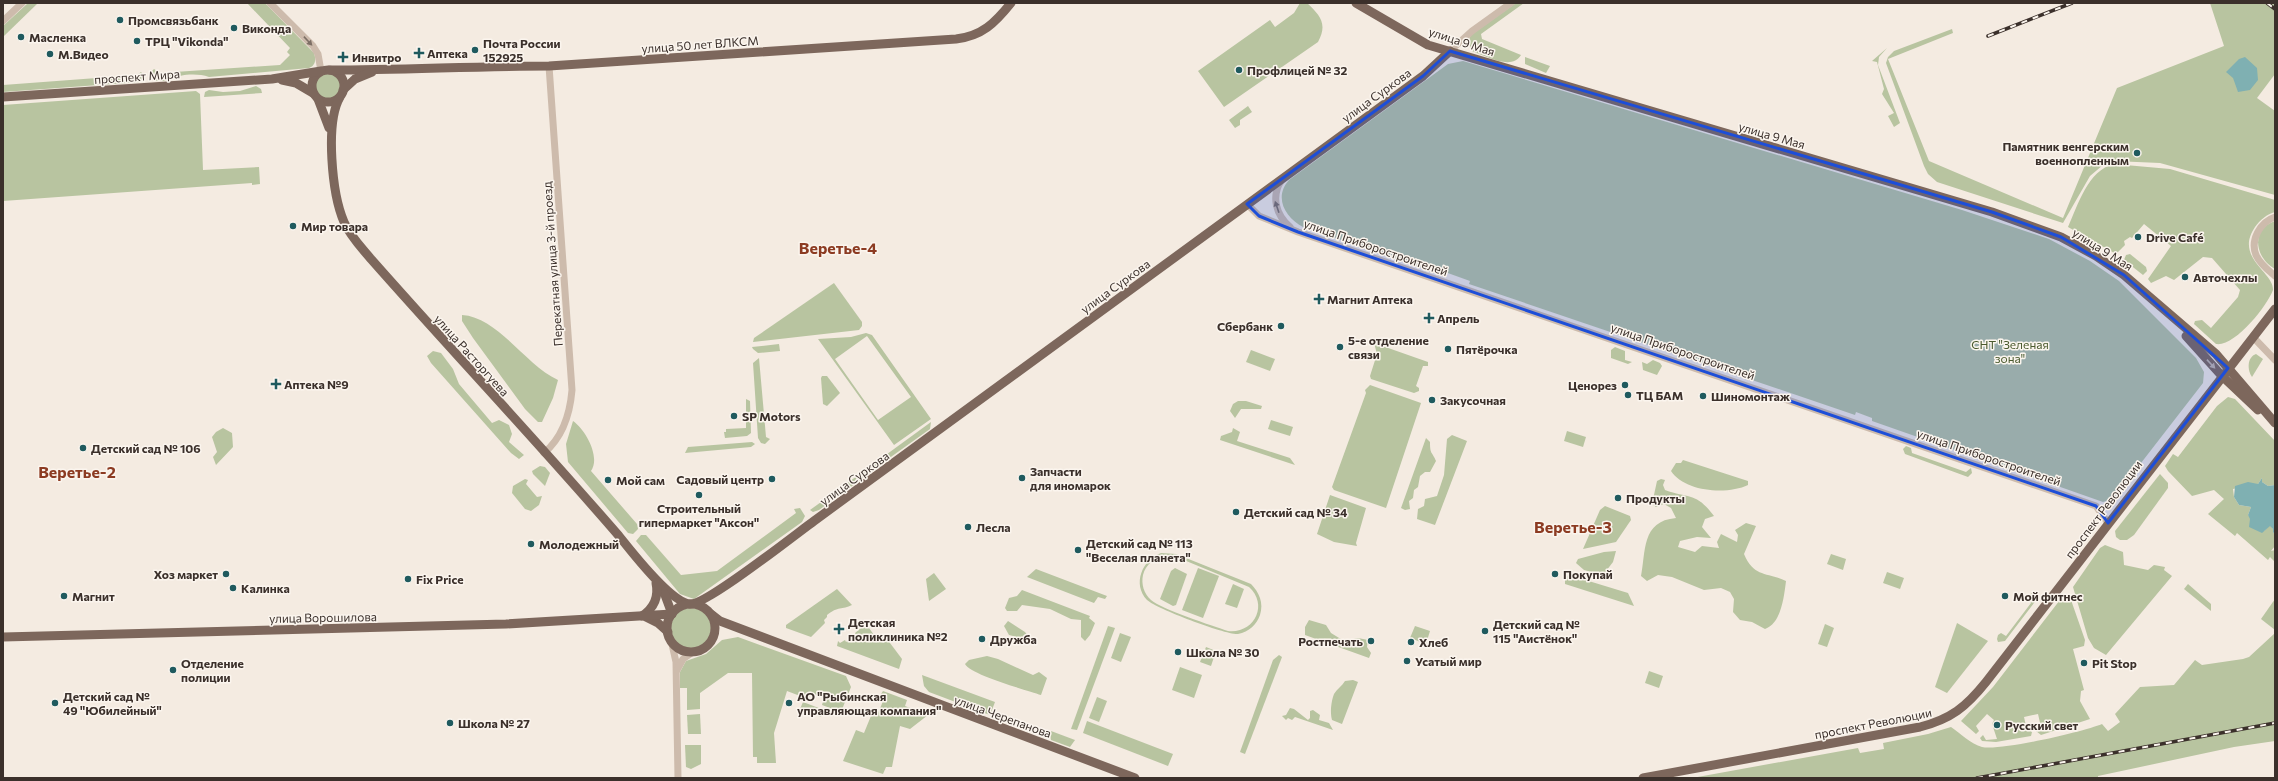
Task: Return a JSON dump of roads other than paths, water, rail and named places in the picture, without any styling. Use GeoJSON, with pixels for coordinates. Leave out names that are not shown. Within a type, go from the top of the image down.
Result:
{"type":"FeatureCollection","features":[{"type":"Feature","properties":{"kind":"main road","name":"улица 50 лет ВЛКСМ"},"geometry":{"type":"LineString","coordinates":[[325,71],[378,71],[487,66],[549,66],[967,38],[990,27],[1010,3]]}},
{"type":"Feature","properties":{"kind":"main road","name":"улица 9 Мая"},"geometry":{"type":"LineString","coordinates":[[1356,3],[1424,42],[1450,51],[2020,221],[2061,237],[2096,256],[2140,288],[2167,314],[2222,376],[2275,424]]}},
{"type":"Feature","properties":{"kind":"main road","name":"улица Суркова"},"geometry":{"type":"LineString","coordinates":[[691,604],[700,602],[729,583],[1423,76],[1450,51]]}},
{"type":"Feature","properties":{"kind":"main road","name":"проспект Мира"},"geometry":{"type":"LineString","coordinates":[[3,97],[272,79],[325,71]]}},
{"type":"Feature","properties":{"kind":"main road"},"geometry":{"type":"LineString","coordinates":[[316,96],[312,82],[325,71],[340,75],[344,82],[342,93]]}},
{"type":"Feature","properties":{"kind":"main road","name":"улица 50 лет ВЛКСМ"},"geometry":{"type":"LineString","coordinates":[[316,96],[329,102],[342,93],[355,79],[378,71]]}},
{"type":"Feature","properties":{"kind":"main road","name":"проспект Мира"},"geometry":{"type":"LineString","coordinates":[[272,79],[296,83],[316,96]]}},
{"type":"Feature","properties":{"kind":"main road","name":"улица Расторгуева"},"geometry":{"type":"LineString","coordinates":[[342,93],[333,110],[330,133],[337,203],[350,232],[371,259],[544,453],[575,485],[646,569],[665,595],[672,614]]}},
{"type":"Feature","properties":{"kind":"main road","name":"улица Расторгуева"},"geometry":{"type":"LineString","coordinates":[[316,96],[330,133]]}},
{"type":"Feature","properties":{"kind":"main road","name":"проспект Революции"},"geometry":{"type":"LineString","coordinates":[[1643,778],[1920,727],[1943,720],[1956,712],[1974,696],[2275,309]]}},
{"type":"Feature","properties":{"kind":"main road","name":"улица 9 Мая"},"geometry":{"type":"LineString","coordinates":[[2167,314],[2216,354],[2275,424]]}},
{"type":"Feature","properties":{"kind":"main road","name":"улица Расторгуева"},"geometry":{"type":"LineString","coordinates":[[646,569],[677,599],[691,604]]}},
{"type":"Feature","properties":{"kind":"main road"},"geometry":{"type":"LineString","coordinates":[[642,616],[655,603],[657,594],[656,582]]}},
{"type":"Feature","properties":{"kind":"main road","name":"улица Суркова"},"geometry":{"type":"LineString","coordinates":[[711,614],[709,606],[712,599],[729,583]]}},
{"type":"Feature","properties":{"kind":"main road"},"geometry":{"type":"LineString","coordinates":[[691,604],[702,607],[711,614],[715,626],[713,639],[705,648],[693,652],[679,649],[669,636],[668,622],[672,614],[680,608],[691,604]]}},
{"type":"Feature","properties":{"kind":"main road","name":"улица Ворошилова"},"geometry":{"type":"LineString","coordinates":[[3,637],[506,624],[672,614]]}},
{"type":"Feature","properties":{"kind":"main road","name":"улица Черепанова"},"geometry":{"type":"LineString","coordinates":[[711,614],[720,621],[751,633],[1135,778]]}},
{"type":"Feature","properties":{"kind":"main road","name":"улица Ворошилова"},"geometry":{"type":"LineString","coordinates":[[642,616],[658,622],[669,636]]}},
{"type":"Feature","properties":{"kind":"main road","name":"улица Черепанова"},"geometry":{"type":"LineString","coordinates":[[713,639],[725,630],[751,633]]}},
{"type":"Feature","properties":{"kind":"street"},"geometry":{"type":"LineString","coordinates":[[3,21],[22,3]]}},
{"type":"Feature","properties":{"kind":"street"},"geometry":{"type":"LineString","coordinates":[[270,3],[313,46],[325,71]]}},
{"type":"Feature","properties":{"kind":"street","name":"улица Суркова"},"geometry":{"type":"LineString","coordinates":[[1450,51],[1472,31],[1511,3]]}},
{"type":"Feature","properties":{"kind":"street","name":"Перекатная улица 3-й проезд"},"geometry":{"type":"LineString","coordinates":[[544,453],[555,443],[565,424],[570,404],[572,382],[549,66]]}},
{"type":"Feature","properties":{"kind":"street"},"geometry":{"type":"LineString","coordinates":[[1285,177],[1277,187],[1276,205],[1286,224],[1298,232]]}},
{"type":"Feature","properties":{"kind":"street","name":"улица Приборостроителей"},"geometry":{"type":"LineString","coordinates":[[1247,204],[1259,216],[1298,232],[1814,407],[2096,506],[2108,523]]}},
{"type":"Feature","properties":{"kind":"street"},"geometry":{"type":"LineString","coordinates":[[2273,274],[2256,254],[2255,239],[2262,225],[2275,217]]}},
{"type":"Feature","properties":{"kind":"street"},"geometry":{"type":"LineString","coordinates":[[2253,337],[2275,360]]}},
{"type":"Feature","properties":{"kind":"street"},"geometry":{"type":"LineString","coordinates":[[669,636],[676,658],[678,778]]}},
{"type":"Feature","properties":{"kind":"street"},"geometry":{"type":"LineString","coordinates":[[676,674],[683,659],[693,652]]}},
{"type":"Feature","properties":{"kind":"water"},"geometry":{"type":"Polygon","coordinates":[[[2245,57],[2257,68],[2258,80],[2250,90],[2238,92],[2233,78],[2226,72],[2239,59],[2245,57]]]}},
{"type":"Feature","properties":{"kind":"water"},"geometry":{"type":"Polygon","coordinates":[[[2262,478],[2262,482],[2268,486],[2275,485],[2275,532],[2273,533],[2273,529],[2270,526],[2262,533],[2249,527],[2250,519],[2248,515],[2251,507],[2239,505],[2234,497],[2235,486],[2248,482],[2258,484],[2262,478]]]}},
{"type":"Feature","properties":{"kind":"railway"},"geometry":{"type":"LineString","coordinates":[[1988,36],[2072,3]]}},
{"type":"Feature","properties":{"kind":"railway"},"geometry":{"type":"LineString","coordinates":[[2267,3],[2275,9]]}},
{"type":"Feature","properties":{"kind":"railway"},"geometry":{"type":"LineString","coordinates":[[1977,778],[2275,723]]}},
{"type":"Feature","properties":{"kind":"place","name":"Промсвязьбанк"},"geometry":{"type":"Point","coordinates":[120,20]}},
{"type":"Feature","properties":{"kind":"place","name":"Виконда"},"geometry":{"type":"Point","coordinates":[234,28]}},
{"type":"Feature","properties":{"kind":"place","name":"Масленка"},"geometry":{"type":"Point","coordinates":[21,37]}},
{"type":"Feature","properties":{"kind":"place","name":"ТРЦ \"Vikonda\""},"geometry":{"type":"Point","coordinates":[137,41]}},
{"type":"Feature","properties":{"kind":"place","name":"Почта России 152925"},"geometry":{"type":"Point","coordinates":[475,50]}},
{"type":"Feature","properties":{"kind":"place","name":"Аптека"},"geometry":{"type":"Point","coordinates":[419,53]}},
{"type":"Feature","properties":{"kind":"place","name":"М.Видео"},"geometry":{"type":"Point","coordinates":[50,54]}},
{"type":"Feature","properties":{"kind":"place","name":"Инвитро"},"geometry":{"type":"Point","coordinates":[343,57]}},
{"type":"Feature","properties":{"kind":"place","name":"Профлицей № 32"},"geometry":{"type":"Point","coordinates":[1239,70]}},
{"type":"Feature","properties":{"kind":"place","name":"Памятник венгерским военнопленным"},"geometry":{"type":"Point","coordinates":[2137,153]}},
{"type":"Feature","properties":{"kind":"place","name":"Мир товара"},"geometry":{"type":"Point","coordinates":[293,226]}},
{"type":"Feature","properties":{"kind":"place","name":"Drive Café"},"geometry":{"type":"Point","coordinates":[2138,237]}},
{"type":"Feature","properties":{"kind":"place","name":"Авточехлы"},"geometry":{"type":"Point","coordinates":[2185,277]}},
{"type":"Feature","properties":{"kind":"place","name":"Магнит Аптека"},"geometry":{"type":"Point","coordinates":[1319,299]}},
{"type":"Feature","properties":{"kind":"place","name":"Апрель"},"geometry":{"type":"Point","coordinates":[1429,318]}},
{"type":"Feature","properties":{"kind":"place","name":"Сбербанк"},"geometry":{"type":"Point","coordinates":[1281,326]}},
{"type":"Feature","properties":{"kind":"place","name":"5-е отделение связи"},"geometry":{"type":"Point","coordinates":[1340,347]}},
{"type":"Feature","properties":{"kind":"place","name":"Пятёрочка"},"geometry":{"type":"Point","coordinates":[1448,349]}},
{"type":"Feature","properties":{"kind":"place","name":"Аптека №9"},"geometry":{"type":"Point","coordinates":[276,384]}},
{"type":"Feature","properties":{"kind":"place","name":"Ценорез"},"geometry":{"type":"Point","coordinates":[1625,385]}},
{"type":"Feature","properties":{"kind":"place","name":"ТЦ БАМ"},"geometry":{"type":"Point","coordinates":[1628,395]}},
{"type":"Feature","properties":{"kind":"place","name":"Шиномонтаж"},"geometry":{"type":"Point","coordinates":[1703,396]}},
{"type":"Feature","properties":{"kind":"place","name":"Закусочная"},"geometry":{"type":"Point","coordinates":[1432,400]}},
{"type":"Feature","properties":{"kind":"place","name":"SP Motors"},"geometry":{"type":"Point","coordinates":[734,416]}},
{"type":"Feature","properties":{"kind":"place","name":"Детский сад № 106"},"geometry":{"type":"Point","coordinates":[83,448]}},
{"type":"Feature","properties":{"kind":"place","name":"Запчасти для иномарок"},"geometry":{"type":"Point","coordinates":[1022,478]}},
{"type":"Feature","properties":{"kind":"place","name":"Садовый центр"},"geometry":{"type":"Point","coordinates":[772,479]}},
{"type":"Feature","properties":{"kind":"place","name":"Мой сам"},"geometry":{"type":"Point","coordinates":[608,480]}},
{"type":"Feature","properties":{"kind":"place","name":"Строительный гипермаркет \"Аксон\""},"geometry":{"type":"Point","coordinates":[699,495]}},
{"type":"Feature","properties":{"kind":"place","name":"Продукты"},"geometry":{"type":"Point","coordinates":[1618,498]}},
{"type":"Feature","properties":{"kind":"place","name":"Детский сад № 34"},"geometry":{"type":"Point","coordinates":[1236,512]}},
{"type":"Feature","properties":{"kind":"place","name":"Лесла"},"geometry":{"type":"Point","coordinates":[968,527]}},
{"type":"Feature","properties":{"kind":"place","name":"Молодежный"},"geometry":{"type":"Point","coordinates":[531,544]}},
{"type":"Feature","properties":{"kind":"place","name":"Детский сад № 113 \"Веселая планета\""},"geometry":{"type":"Point","coordinates":[1078,550]}},
{"type":"Feature","properties":{"kind":"place","name":"Хоз маркет"},"geometry":{"type":"Point","coordinates":[226,574]}},
{"type":"Feature","properties":{"kind":"place","name":"Покупай"},"geometry":{"type":"Point","coordinates":[1555,574]}},
{"type":"Feature","properties":{"kind":"place","name":"Fix Price"},"geometry":{"type":"Point","coordinates":[408,579]}},
{"type":"Feature","properties":{"kind":"place","name":"Калинка"},"geometry":{"type":"Point","coordinates":[233,588]}},
{"type":"Feature","properties":{"kind":"place","name":"Магнит"},"geometry":{"type":"Point","coordinates":[64,596]}},
{"type":"Feature","properties":{"kind":"place","name":"Мой фитнес"},"geometry":{"type":"Point","coordinates":[2005,596]}},
{"type":"Feature","properties":{"kind":"place","name":"Детская поликлиника №2"},"geometry":{"type":"Point","coordinates":[839,629]}},
{"type":"Feature","properties":{"kind":"place","name":"Детский сад № 115 \"Аистёнок\""},"geometry":{"type":"Point","coordinates":[1485,631]}},
{"type":"Feature","properties":{"kind":"place","name":"Дружба"},"geometry":{"type":"Point","coordinates":[982,639]}},
{"type":"Feature","properties":{"kind":"place","name":"Ростпечать"},"geometry":{"type":"Point","coordinates":[1371,641]}},
{"type":"Feature","properties":{"kind":"place","name":"Хлеб"},"geometry":{"type":"Point","coordinates":[1411,642]}},
{"type":"Feature","properties":{"kind":"place","name":"Школа № 30"},"geometry":{"type":"Point","coordinates":[1178,652]}},
{"type":"Feature","properties":{"kind":"place","name":"Усатый мир"},"geometry":{"type":"Point","coordinates":[1407,661]}},
{"type":"Feature","properties":{"kind":"place","name":"Pit Stop"},"geometry":{"type":"Point","coordinates":[2084,663]}},
{"type":"Feature","properties":{"kind":"place","name":"Отделение полиции"},"geometry":{"type":"Point","coordinates":[173,670]}},
{"type":"Feature","properties":{"kind":"place","name":"Детский сад № 49 \"Юбилейный\""},"geometry":{"type":"Point","coordinates":[55,703]}},
{"type":"Feature","properties":{"kind":"place","name":"АО \"Рыбинская управляющая компания\""},"geometry":{"type":"Point","coordinates":[789,703]}},
{"type":"Feature","properties":{"kind":"place","name":"Школа № 27"},"geometry":{"type":"Point","coordinates":[450,723]}},
{"type":"Feature","properties":{"kind":"place","name":"Русский свет"},"geometry":{"type":"Point","coordinates":[1997,725]}},
{"type":"Feature","properties":{"kind":"district","name":"Веретье-4"},"geometry":{"type":"Point","coordinates":[838,247]}},
{"type":"Feature","properties":{"kind":"district","name":"Веретье-2"},"geometry":{"type":"Point","coordinates":[77,471]}},
{"type":"Feature","properties":{"kind":"district","name":"Веретье-3"},"geometry":{"type":"Point","coordinates":[1573,526]}},
{"type":"Feature","properties":{"kind":"park label","name":"СНТ \"Зеленая зона\""},"geometry":{"type":"Point","coordinates":[2010,351]}}]}
